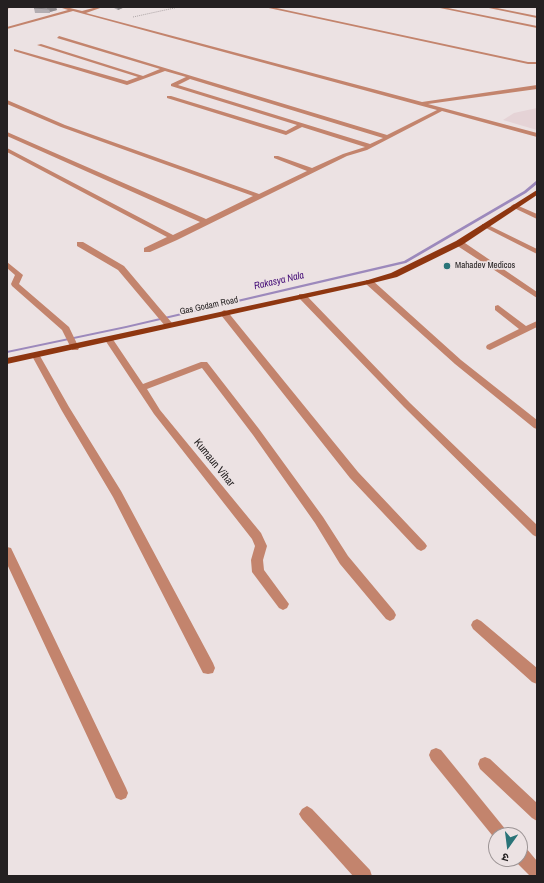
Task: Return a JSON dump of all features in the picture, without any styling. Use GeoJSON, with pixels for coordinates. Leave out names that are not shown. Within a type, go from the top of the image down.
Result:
{"type":"FeatureCollection","features":[{"type":"Feature","properties":{"kind":"main road","name":"Gas Godam Road"},"geometry":{"type":"LineString","coordinates":[[7,361],[36,356],[74,345],[109,340],[165,320],[224,313],[369,282],[394,275],[459,244],[484,225],[537,192]]}},
{"type":"Feature","properties":{"kind":"street"},"geometry":{"type":"LineString","coordinates":[[61,7],[537,135]]}},
{"type":"Feature","properties":{"kind":"street"},"geometry":{"type":"LineString","coordinates":[[82,13],[101,7]]}},
{"type":"Feature","properties":{"kind":"street"},"geometry":{"type":"LineString","coordinates":[[266,7],[521,62],[537,63]]}},
{"type":"Feature","properties":{"kind":"street"},"geometry":{"type":"LineString","coordinates":[[437,7],[537,27]]}},
{"type":"Feature","properties":{"kind":"street"},"geometry":{"type":"LineString","coordinates":[[486,7],[537,16]]}},
{"type":"Feature","properties":{"kind":"street"},"geometry":{"type":"LineString","coordinates":[[7,28],[73,10]]}},
{"type":"Feature","properties":{"kind":"street"},"geometry":{"type":"LineString","coordinates":[[59,37],[387,137]]}},
{"type":"Feature","properties":{"kind":"street"},"geometry":{"type":"LineString","coordinates":[[39,45],[142,77]]}},
{"type":"Feature","properties":{"kind":"street"},"geometry":{"type":"LineString","coordinates":[[16,50],[126,83],[165,69]]}},
{"type":"Feature","properties":{"kind":"street"},"geometry":{"type":"LineString","coordinates":[[190,77],[173,85],[369,146]]}},
{"type":"Feature","properties":{"kind":"street"},"geometry":{"type":"LineString","coordinates":[[422,103],[537,88]]}},
{"type":"Feature","properties":{"kind":"street"},"geometry":{"type":"LineString","coordinates":[[169,97],[286,133],[302,125]]}},
{"type":"Feature","properties":{"kind":"street"},"geometry":{"type":"LineString","coordinates":[[7,102],[63,126],[260,197]]}},
{"type":"Feature","properties":{"kind":"street"},"geometry":{"type":"LineString","coordinates":[[147,250],[346,155],[369,146],[442,109]]}},
{"type":"Feature","properties":{"kind":"street"},"geometry":{"type":"LineString","coordinates":[[7,134],[207,222]]}},
{"type":"Feature","properties":{"kind":"street"},"geometry":{"type":"LineString","coordinates":[[7,148],[22,140]]}},
{"type":"Feature","properties":{"kind":"street"},"geometry":{"type":"LineString","coordinates":[[7,148],[174,238]]}},
{"type":"Feature","properties":{"kind":"street"},"geometry":{"type":"LineString","coordinates":[[276,156],[313,171]]}},
{"type":"Feature","properties":{"kind":"street"},"geometry":{"type":"LineString","coordinates":[[514,206],[537,217]]}},
{"type":"Feature","properties":{"kind":"street"},"geometry":{"type":"LineString","coordinates":[[484,225],[537,252]]}},
{"type":"Feature","properties":{"kind":"street"},"geometry":{"type":"LineString","coordinates":[[80,244],[121,268],[165,320]]}},
{"type":"Feature","properties":{"kind":"street"},"geometry":{"type":"LineString","coordinates":[[459,244],[537,296]]}},
{"type":"Feature","properties":{"kind":"street"},"geometry":{"type":"LineString","coordinates":[[7,264],[19,275],[15,284],[66,328],[74,345]]}},
{"type":"Feature","properties":{"kind":"street"},"geometry":{"type":"LineString","coordinates":[[369,282],[458,362],[537,425]]}},
{"type":"Feature","properties":{"kind":"street"},"geometry":{"type":"LineString","coordinates":[[302,296],[407,404],[537,532]]}},
{"type":"Feature","properties":{"kind":"street"},"geometry":{"type":"LineString","coordinates":[[498,308],[525,330]]}},
{"type":"Feature","properties":{"kind":"street"},"geometry":{"type":"LineString","coordinates":[[224,313],[354,475],[421,546]]}},
{"type":"Feature","properties":{"kind":"street"},"geometry":{"type":"LineString","coordinates":[[490,347],[537,324]]}},
{"type":"Feature","properties":{"kind":"street","name":"Kumaun Vihar"},"geometry":{"type":"LineString","coordinates":[[109,340],[157,412],[257,536],[261,546],[257,560],[258,572],[283,604]]}},
{"type":"Feature","properties":{"kind":"street"},"geometry":{"type":"LineString","coordinates":[[36,356],[65,408],[117,494],[208,668]]}},
{"type":"Feature","properties":{"kind":"street"},"geometry":{"type":"LineString","coordinates":[[141,388],[204,364],[256,432],[319,520],[344,560],[390,615]]}},
{"type":"Feature","properties":{"kind":"street"},"geometry":{"type":"LineString","coordinates":[[7,552],[121,792]]}},
{"type":"Feature","properties":{"kind":"street"},"geometry":{"type":"LineString","coordinates":[[478,625],[537,677]]}},
{"type":"Feature","properties":{"kind":"street"},"geometry":{"type":"LineString","coordinates":[[436,755],[495,827]]}},
{"type":"Feature","properties":{"kind":"street"},"geometry":{"type":"LineString","coordinates":[[485,764],[537,813]]}},
{"type":"Feature","properties":{"kind":"street"},"geometry":{"type":"LineString","coordinates":[[307,814],[364,876]]}},
{"type":"Feature","properties":{"kind":"street"},"geometry":{"type":"LineString","coordinates":[[528,862],[537,872]]}},
{"type":"Feature","properties":{"kind":"path"},"geometry":{"type":"LineString","coordinates":[[114,21],[179,7]]}},
{"type":"Feature","properties":{"kind":"shaded area"},"geometry":{"type":"Polygon","coordinates":[[[537,108],[537,130],[503,120],[514,113],[537,108]]]}},
{"type":"Feature","properties":{"kind":"building"},"geometry":{"type":"Polygon","coordinates":[[[50,7],[47,8],[49,9],[34,8],[50,7]]]}},
{"type":"Feature","properties":{"kind":"waterway","name":"Rakasya Nala"},"geometry":{"type":"LineString","coordinates":[[7,352],[126,327],[405,262],[525,192],[537,182]]}},
{"type":"Feature","properties":{"kind":"place","name":"Mahadev Medicos"},"geometry":{"type":"Point","coordinates":[447,266]}}]}
